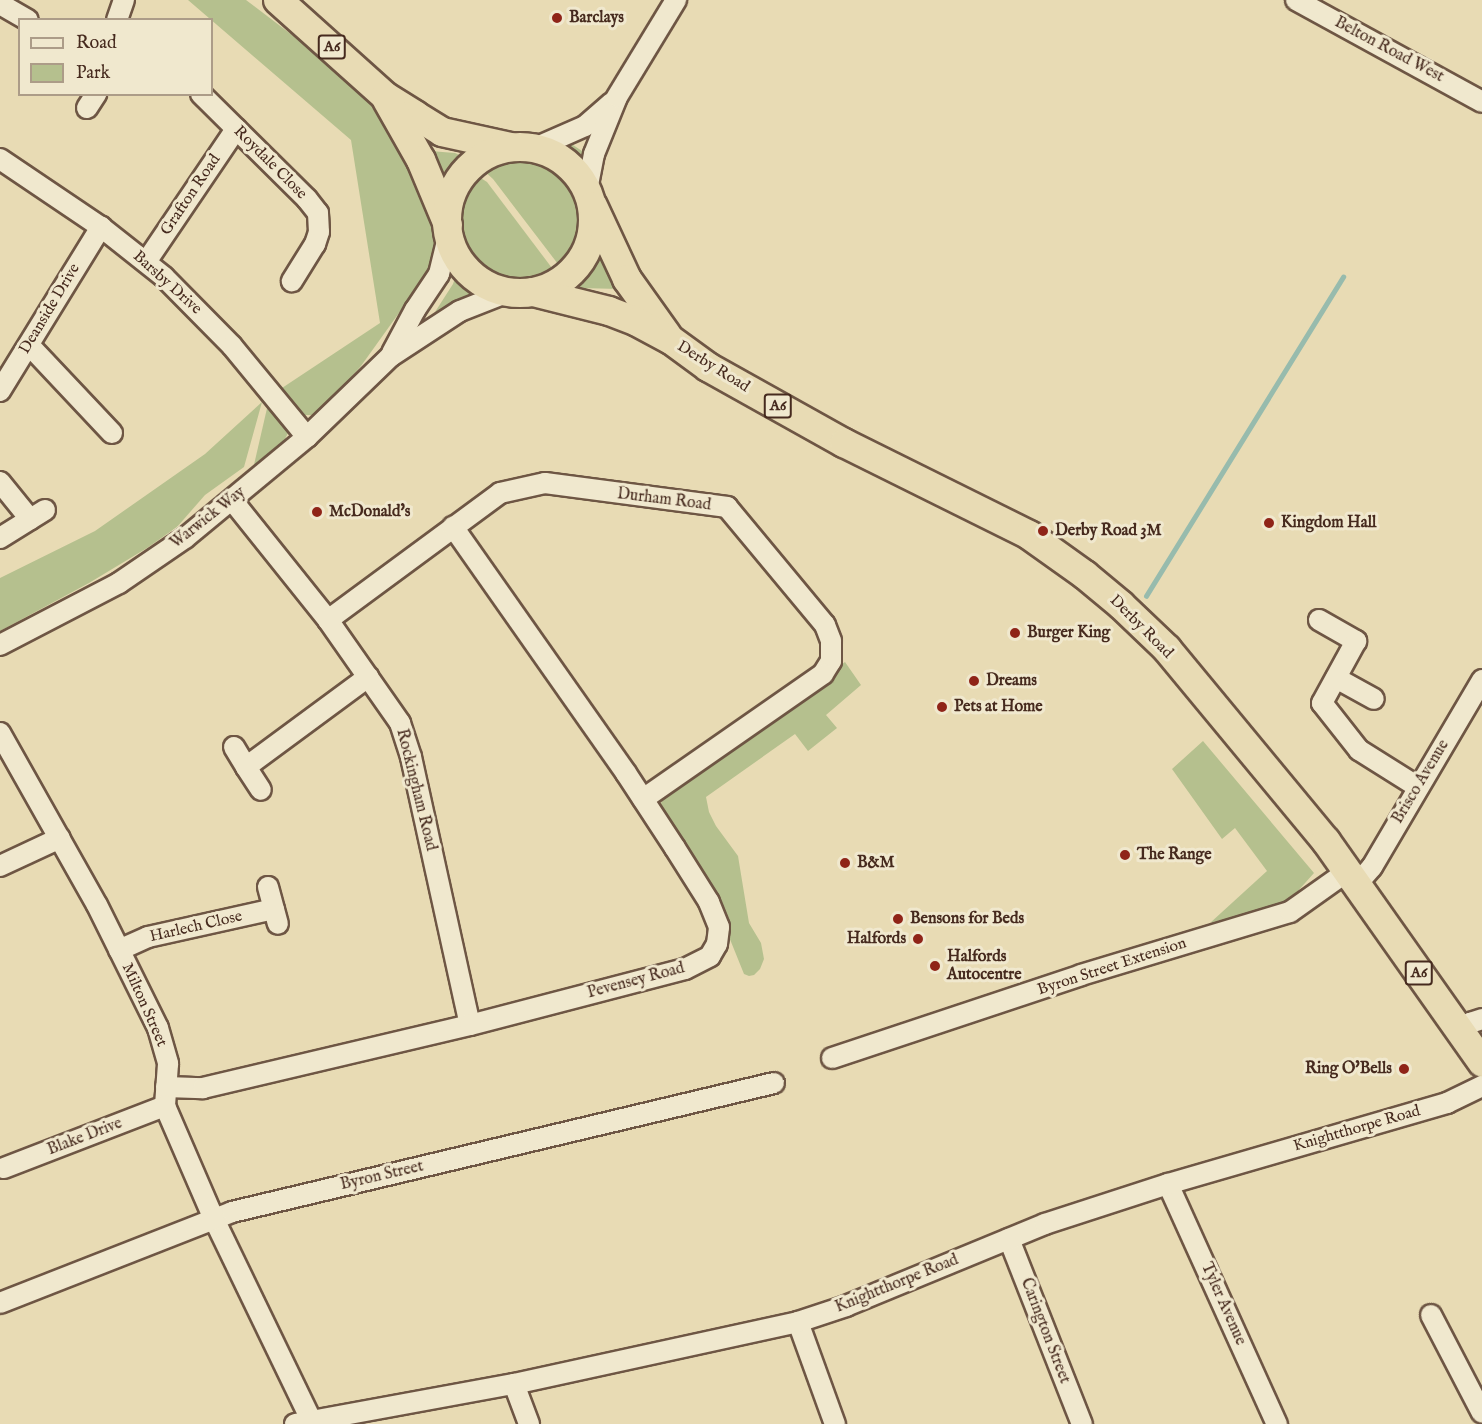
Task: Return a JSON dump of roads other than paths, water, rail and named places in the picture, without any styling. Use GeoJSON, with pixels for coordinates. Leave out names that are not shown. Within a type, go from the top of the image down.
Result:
{"type":"FeatureCollection","features":[{"type":"Feature","properties":{"kind":"highway","name":"A6"},"geometry":{"type":"LineString","coordinates":[[278,0],[385,96],[442,132],[523,148],[565,163],[577,175],[588,196]]}},
{"type":"Feature","properties":{"kind":"highway","name":"A6"},"geometry":{"type":"LineString","coordinates":[[385,96],[421,160],[453,248],[467,269],[487,285],[520,292]]}},
{"type":"Feature","properties":{"kind":"highway"},"geometry":{"type":"LineString","coordinates":[[448,229],[450,204],[461,179],[470,168],[492,153],[523,148]]}},
{"type":"Feature","properties":{"kind":"highway"},"geometry":{"type":"LineString","coordinates":[[520,292],[564,278],[580,262],[593,230],[588,196]]}},
{"type":"Feature","properties":{"kind":"highway","name":"Derby Road"},"geometry":{"type":"LineString","coordinates":[[588,196],[631,285],[670,340]]}},
{"type":"Feature","properties":{"kind":"highway","name":"Derby Road"},"geometry":{"type":"LineString","coordinates":[[520,292],[609,311],[670,340],[708,367],[843,443],[1029,535],[1086,574],[1167,649],[1471,1025],[1481,1058]]}},
{"type":"Feature","properties":{"kind":"street"},"geometry":{"type":"LineString","coordinates":[[118,18],[124,0]]}},
{"type":"Feature","properties":{"kind":"street"},"geometry":{"type":"LineString","coordinates":[[588,196],[594,154],[617,97],[676,0]]}},
{"type":"Feature","properties":{"kind":"street","name":"Belton Road West"},"geometry":{"type":"LineString","coordinates":[[1296,0],[1482,102]]}},
{"type":"Feature","properties":{"kind":"street"},"geometry":{"type":"LineString","coordinates":[[0,4],[29,14]]}},
{"type":"Feature","properties":{"kind":"street","name":"Roydale Close"},"geometry":{"type":"LineString","coordinates":[[203,96],[307,199],[318,213],[319,232],[299,277]]}},
{"type":"Feature","properties":{"kind":"street"},"geometry":{"type":"LineString","coordinates":[[523,148],[585,126],[617,97]]}},
{"type":"Feature","properties":{"kind":"street","name":"Grafton Road"},"geometry":{"type":"LineString","coordinates":[[146,262],[236,129]]}},
{"type":"Feature","properties":{"kind":"street","name":"Barsby Drive"},"geometry":{"type":"LineString","coordinates":[[0,159],[101,227],[146,262],[221,333],[307,437]]}},
{"type":"Feature","properties":{"kind":"street","name":"Deanside Drive"},"geometry":{"type":"LineString","coordinates":[[0,391],[101,227]]}},
{"type":"Feature","properties":{"kind":"street","name":"Warwick Way"},"geometry":{"type":"LineString","coordinates":[[391,356],[415,309],[439,274],[448,229]]}},
{"type":"Feature","properties":{"kind":"street","name":"Warwick Way"},"geometry":{"type":"LineString","coordinates":[[0,645],[119,582],[185,538],[307,437],[391,356],[460,311],[520,292]]}},
{"type":"Feature","properties":{"kind":"street"},"geometry":{"type":"LineString","coordinates":[[29,345],[113,432]]}},
{"type":"Feature","properties":{"kind":"street"},"geometry":{"type":"LineString","coordinates":[[0,482],[38,515],[0,538]]}},
{"type":"Feature","properties":{"kind":"street","name":"Durham Road"},"geometry":{"type":"LineString","coordinates":[[328,620],[500,493],[545,483],[727,507],[825,625],[831,641],[831,661],[823,674],[643,799]]}},
{"type":"Feature","properties":{"kind":"street","name":"Rockingham Road"},"geometry":{"type":"LineString","coordinates":[[232,500],[328,620],[391,708],[407,741],[470,1025]]}},
{"type":"Feature","properties":{"kind":"street","name":"Pevensey Road"},"geometry":{"type":"LineString","coordinates":[[165,1096],[470,1025],[685,969],[710,956],[717,944],[719,927],[709,902],[643,799],[453,527]]}},
{"type":"Feature","properties":{"kind":"street"},"geometry":{"type":"LineString","coordinates":[[1319,620],[1356,641],[1322,703],[1359,750],[1418,788]]}},
{"type":"Feature","properties":{"kind":"street"},"geometry":{"type":"LineString","coordinates":[[246,767],[368,677]]}},
{"type":"Feature","properties":{"kind":"street"},"geometry":{"type":"LineString","coordinates":[[1336,678],[1374,699]]}},
{"type":"Feature","properties":{"kind":"street","name":"Brisco Avenue"},"geometry":{"type":"LineString","coordinates":[[1353,877],[1372,867],[1482,680]]}},
{"type":"Feature","properties":{"kind":"street","name":"Milton Street"},"geometry":{"type":"LineString","coordinates":[[0,734],[60,838],[119,950],[164,1045],[168,1065],[165,1096],[214,1219],[303,1422]]}},
{"type":"Feature","properties":{"kind":"street"},"geometry":{"type":"LineString","coordinates":[[234,747],[261,790]]}},
{"type":"Feature","properties":{"kind":"street"},"geometry":{"type":"LineString","coordinates":[[0,866],[60,838]]}},
{"type":"Feature","properties":{"kind":"street","name":"Byron Street Extension"},"geometry":{"type":"LineString","coordinates":[[832,1058],[1081,975],[1290,912],[1353,877]]}},
{"type":"Feature","properties":{"kind":"street","name":"Harlech Close"},"geometry":{"type":"LineString","coordinates":[[119,950],[148,937],[276,916],[268,887]]}},
{"type":"Feature","properties":{"kind":"street","name":"Byron Street"},"geometry":{"type":"LineString","coordinates":[[0,1303],[214,1219],[321,1189],[774,1083]]}},
{"type":"Feature","properties":{"kind":"street","name":"Knightthorpe Road"},"geometry":{"type":"LineString","coordinates":[[303,1422],[514,1384],[798,1322],[846,1306],[1045,1224],[1168,1184],[1447,1103],[1482,1086]]}},
{"type":"Feature","properties":{"kind":"street","name":"Blake Drive"},"geometry":{"type":"LineString","coordinates":[[4,1168],[165,1096]]}},
{"type":"Feature","properties":{"kind":"street","name":"Tyler Avenue"},"geometry":{"type":"LineString","coordinates":[[1168,1184],[1277,1424]]}},
{"type":"Feature","properties":{"kind":"street","name":"Carington Street"},"geometry":{"type":"LineString","coordinates":[[1009,1239],[1082,1424]]}},
{"type":"Feature","properties":{"kind":"street"},"geometry":{"type":"LineString","coordinates":[[1431,1315],[1482,1413]]}},
{"type":"Feature","properties":{"kind":"street"},"geometry":{"type":"LineString","coordinates":[[798,1322],[835,1424]]}},
{"type":"Feature","properties":{"kind":"street"},"geometry":{"type":"LineString","coordinates":[[514,1384],[529,1424]]}},
{"type":"Feature","properties":{"kind":"waterway"},"geometry":{"type":"LineString","coordinates":[[1146,596],[1343,277]]}},
{"type":"Feature","properties":{"kind":"place","name":"Barclays"},"geometry":{"type":"Point","coordinates":[557,18]}},
{"type":"Feature","properties":{"kind":"place","name":"McDonald's"},"geometry":{"type":"Point","coordinates":[317,512]}},
{"type":"Feature","properties":{"kind":"place","name":"Kingdom Hall"},"geometry":{"type":"Point","coordinates":[1269,523]}},
{"type":"Feature","properties":{"kind":"place","name":"Derby Road 3M"},"geometry":{"type":"Point","coordinates":[1043,531]}},
{"type":"Feature","properties":{"kind":"place","name":"Burger King"},"geometry":{"type":"Point","coordinates":[1015,633]}},
{"type":"Feature","properties":{"kind":"place","name":"Dreams"},"geometry":{"type":"Point","coordinates":[974,681]}},
{"type":"Feature","properties":{"kind":"place","name":"Pets at Home"},"geometry":{"type":"Point","coordinates":[942,707]}},
{"type":"Feature","properties":{"kind":"place","name":"The Range"},"geometry":{"type":"Point","coordinates":[1125,855]}},
{"type":"Feature","properties":{"kind":"place","name":"B&M"},"geometry":{"type":"Point","coordinates":[845,863]}},
{"type":"Feature","properties":{"kind":"place","name":"Bensons for Beds"},"geometry":{"type":"Point","coordinates":[898,919]}},
{"type":"Feature","properties":{"kind":"place","name":"Halfords"},"geometry":{"type":"Point","coordinates":[918,939]}},
{"type":"Feature","properties":{"kind":"place","name":"Halfords Autocentre"},"geometry":{"type":"Point","coordinates":[935,966]}},
{"type":"Feature","properties":{"kind":"place","name":"Ring O'Bells"},"geometry":{"type":"Point","coordinates":[1404,1069]}}]}
